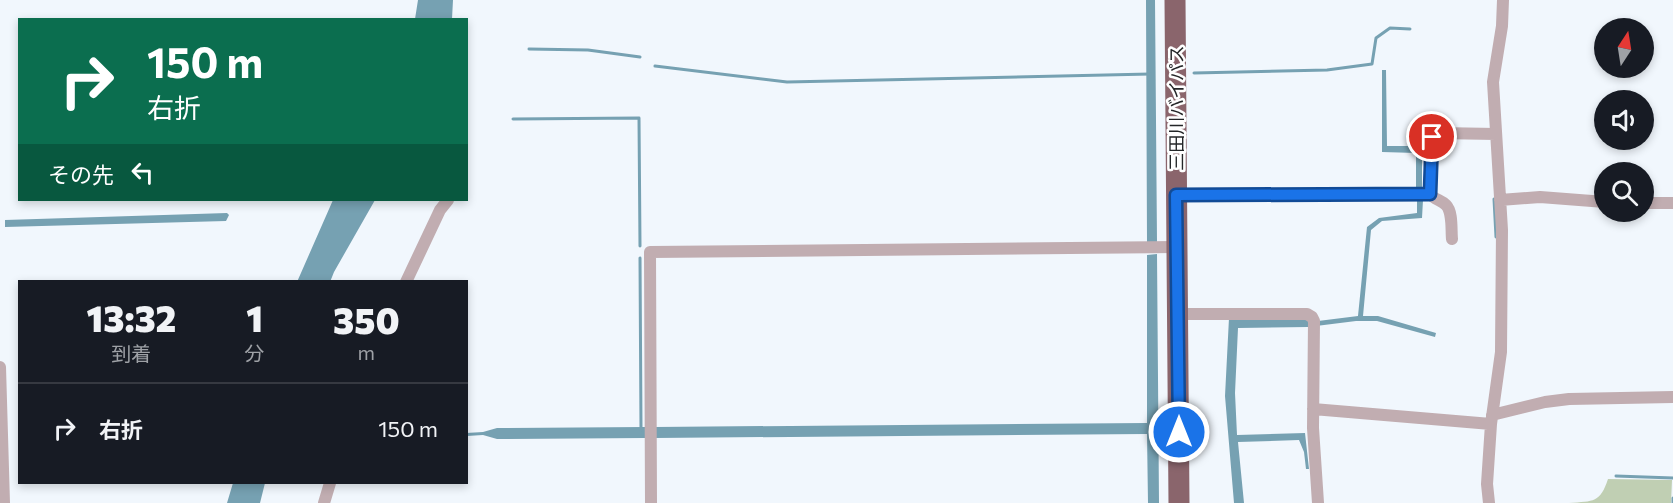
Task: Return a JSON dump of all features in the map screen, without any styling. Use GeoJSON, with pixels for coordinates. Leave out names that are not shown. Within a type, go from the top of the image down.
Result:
{"type":"FeatureCollection","features":[{"type":"Feature","properties":{"kind":"highway","name":"三田川バイパス"},"geometry":{"type":"LineString","coordinates":[[1175,0],[1179,503]]}},
{"type":"Feature","properties":{"kind":"street"},"geometry":{"type":"LineString","coordinates":[[1489,503],[1487,484],[1489,421],[1501,351],[1500,200],[1491,134],[1493,82],[1502,26],[1503,0]]}},
{"type":"Feature","properties":{"kind":"street"},"geometry":{"type":"LineString","coordinates":[[1452,239],[1449,209],[1430,194],[1432,137],[1438,133],[1491,134]]}},
{"type":"Feature","properties":{"kind":"street"},"geometry":{"type":"LineString","coordinates":[[1176,195],[1430,194]]}},
{"type":"Feature","properties":{"kind":"street"},"geometry":{"type":"LineString","coordinates":[[1500,200],[1540,197],[1594,201]]}},
{"type":"Feature","properties":{"kind":"street"},"geometry":{"type":"LineString","coordinates":[[407,280],[440,210],[447,201]]}},
{"type":"Feature","properties":{"kind":"street"},"geometry":{"type":"LineString","coordinates":[[1654,202],[1673,203]]}},
{"type":"Feature","properties":{"kind":"street"},"geometry":{"type":"LineString","coordinates":[[651,503],[650,252],[1176,247]]}},
{"type":"Feature","properties":{"kind":"street"},"geometry":{"type":"LineString","coordinates":[[1178,314],[1307,314],[1312,317],[1314,324],[1313,409],[1318,503]]}},
{"type":"Feature","properties":{"kind":"street"},"geometry":{"type":"LineString","coordinates":[[0,366],[4,503]]}},
{"type":"Feature","properties":{"kind":"street"},"geometry":{"type":"LineString","coordinates":[[1313,409],[1489,421],[1545,402],[1569,399],[1673,397]]}},
{"type":"Feature","properties":{"kind":"street"},"geometry":{"type":"LineString","coordinates":[[324,503],[330,484]]}},
{"type":"Feature","properties":{"kind":"green space"},"geometry":{"type":"Polygon","coordinates":[[[1608,479],[1672,480],[1671,503],[1569,503],[1590,501],[1599,497],[1608,479]]]}},
{"type":"Feature","properties":{"kind":"water"},"geometry":{"type":"Polygon","coordinates":[[[418,0],[453,0],[452,18],[415,18],[418,0]]]}},
{"type":"Feature","properties":{"kind":"water"},"geometry":{"type":"Polygon","coordinates":[[[1146,0],[1155,0],[1157,242],[1147,242],[1146,0]]]}},
{"type":"Feature","properties":{"kind":"water"},"geometry":{"type":"Polygon","coordinates":[[[1382,70],[1386,70],[1387,146],[1422,146],[1422,188],[1416,188],[1416,153],[1382,152],[1382,70]]]}},
{"type":"Feature","properties":{"kind":"water"},"geometry":{"type":"Polygon","coordinates":[[[1417,200],[1423,200],[1422,218],[1382,221],[1371,230],[1363,316],[1378,316],[1436,333],[1435,337],[1377,321],[1356,321],[1308,327],[1238,328],[1235,393],[1237,435],[1305,433],[1309,469],[1306,469],[1304,452],[1299,440],[1238,442],[1244,503],[1234,503],[1225,396],[1229,318],[1306,319],[1310,322],[1358,316],[1367,227],[1379,218],[1417,213],[1417,200]]]}},
{"type":"Feature","properties":{"kind":"water"},"geometry":{"type":"Polygon","coordinates":[[[333,201],[374,201],[331,280],[298,280],[333,201]]]}},
{"type":"Feature","properties":{"kind":"water"},"geometry":{"type":"Polygon","coordinates":[[[227,213],[229,215],[226,221],[5,227],[5,220],[227,213]]]}},
{"type":"Feature","properties":{"kind":"water"},"geometry":{"type":"Polygon","coordinates":[[[1157,254],[1159,503],[1148,503],[1147,434],[655,438],[655,427],[1147,423],[1147,255],[1157,254]]]}},
{"type":"Feature","properties":{"kind":"water"},"geometry":{"type":"Polygon","coordinates":[[[645,427],[645,438],[497,439],[483,435],[468,436],[468,433],[497,428],[645,427]]]}},
{"type":"Feature","properties":{"kind":"water"},"geometry":{"type":"Polygon","coordinates":[[[233,484],[265,484],[260,503],[227,503],[233,484]]]}},
{"type":"Feature","properties":{"kind":"waterway"},"geometry":{"type":"LineString","coordinates":[[1194,73],[1327,70],[1372,64],[1376,38],[1390,28],[1410,29]]}},
{"type":"Feature","properties":{"kind":"waterway"},"geometry":{"type":"LineString","coordinates":[[529,49],[588,50],[640,57]]}},
{"type":"Feature","properties":{"kind":"waterway"},"geometry":{"type":"LineString","coordinates":[[655,66],[787,82],[1150,74]]}},
{"type":"Feature","properties":{"kind":"waterway"},"geometry":{"type":"LineString","coordinates":[[513,119],[639,118],[640,246]]}},
{"type":"Feature","properties":{"kind":"waterway"},"geometry":{"type":"LineString","coordinates":[[1494,199],[1496,237]]}},
{"type":"Feature","properties":{"kind":"waterway"},"geometry":{"type":"LineString","coordinates":[[640,258],[641,430]]}},
{"type":"Feature","properties":{"kind":"waterway"},"geometry":{"type":"LineString","coordinates":[[1616,476],[1673,478]]}},
{"type":"Feature","properties":{"kind":"waterway"},"geometry":{"type":"LineString","coordinates":[[1673,498],[1673,503]]}},
{"type":"Feature","properties":{"kind":"route"},"geometry":{"type":"LineString","coordinates":[[1179,432],[1176,195],[1430,194],[1432,137]]}}]}
